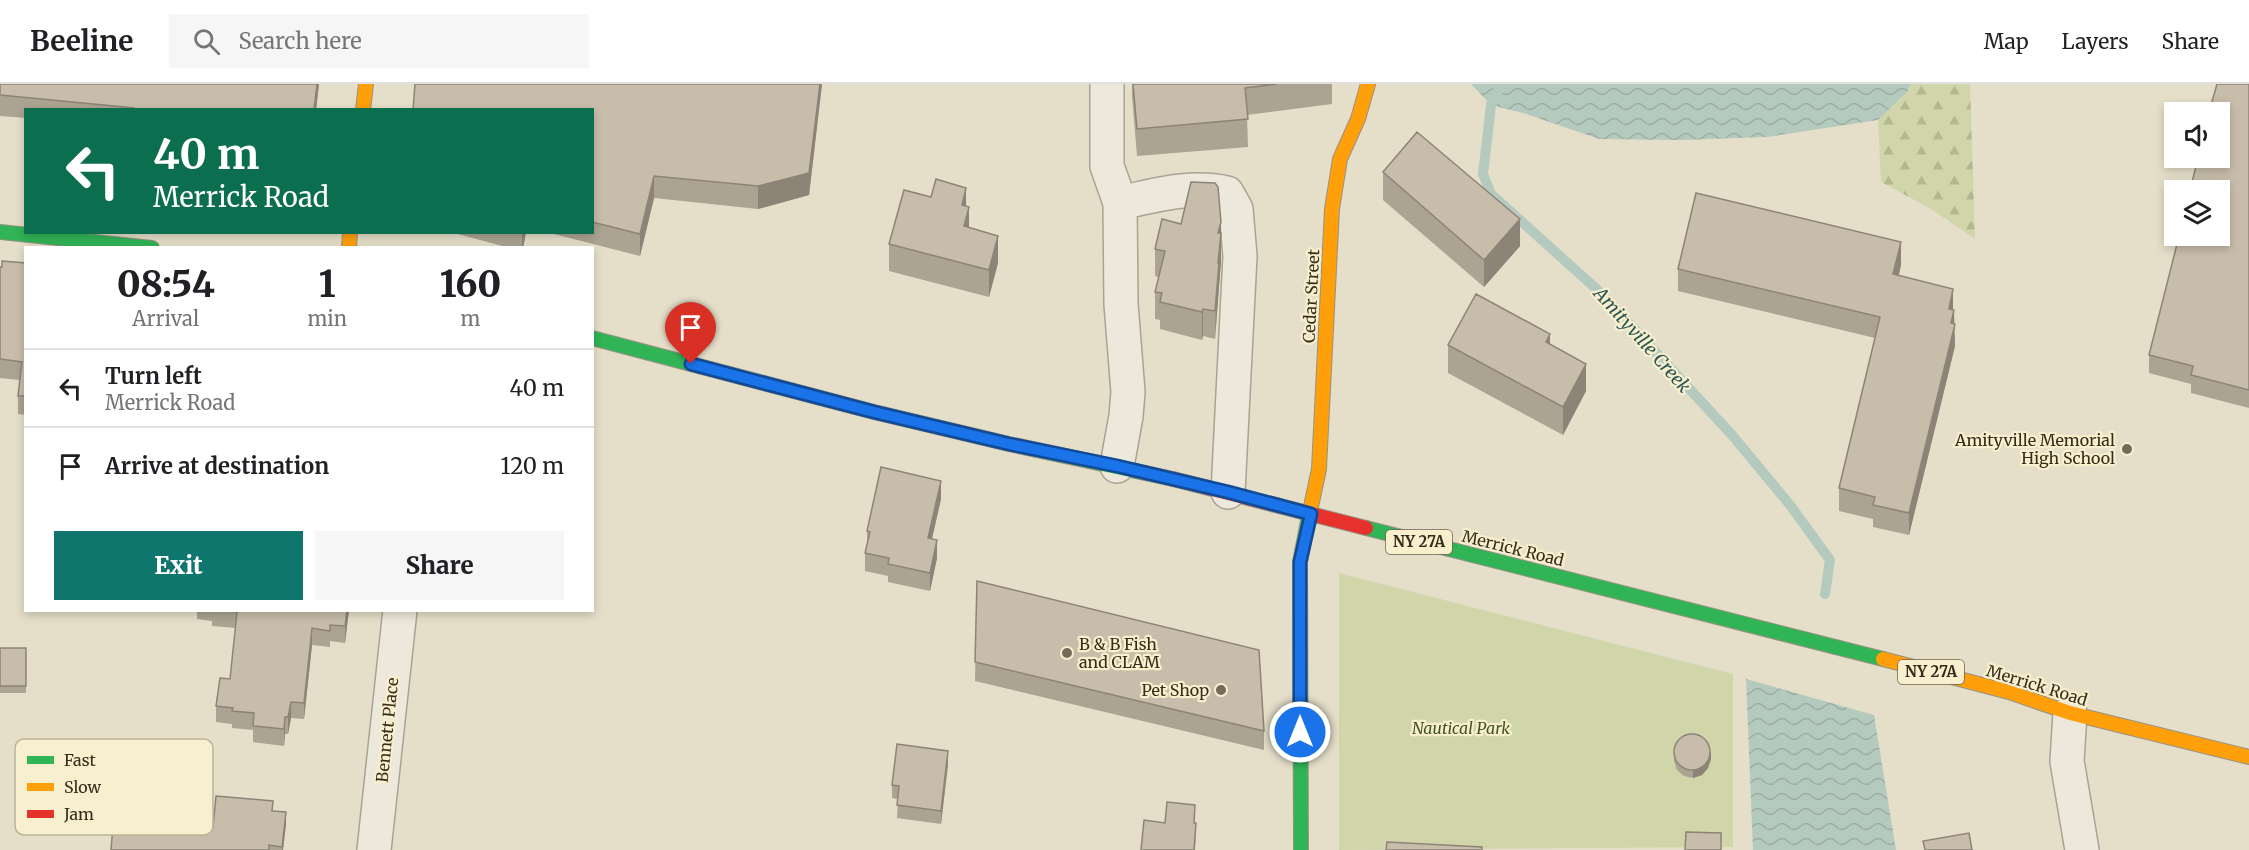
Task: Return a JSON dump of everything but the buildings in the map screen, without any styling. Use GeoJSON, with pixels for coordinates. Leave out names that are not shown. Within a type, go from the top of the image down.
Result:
{"type":"FeatureCollection","features":[{"type":"Feature","properties":{"kind":"main road"},"geometry":{"type":"LineString","coordinates":[[363,108],[366,84]]}},
{"type":"Feature","properties":{"kind":"main road","name":"Cedar Street"},"geometry":{"type":"LineString","coordinates":[[1301,850],[1300,562],[1319,469],[1332,209],[1340,159],[1358,119],[1368,84]]}},
{"type":"Feature","properties":{"kind":"main road"},"geometry":{"type":"LineString","coordinates":[[0,232],[133,246]]}},
{"type":"Feature","properties":{"kind":"main road","name":"Merrick Road"},"geometry":{"type":"LineString","coordinates":[[594,339],[874,412],[1228,492],[1792,635],[2009,692],[2070,713],[2249,757]]}},
{"type":"Feature","properties":{"kind":"street"},"geometry":{"type":"LineString","coordinates":[[1107,84],[1107,166],[1120,203],[1121,304],[1128,392],[1117,466]]}},
{"type":"Feature","properties":{"kind":"street"},"geometry":{"type":"LineString","coordinates":[[1120,203],[1172,192],[1209,189],[1227,193],[1236,209],[1240,256],[1228,492]]}},
{"type":"Feature","properties":{"kind":"street","name":"Bennett Place"},"geometry":{"type":"LineString","coordinates":[[374,850],[400,612]]}},
{"type":"Feature","properties":{"kind":"street"},"geometry":{"type":"LineString","coordinates":[[2070,713],[2067,761],[2082,850]]}},
{"type":"Feature","properties":{"kind":"green space"},"geometry":{"type":"Polygon","coordinates":[[[1911,84],[1970,84],[1975,239],[1931,209],[1881,182],[1878,120],[1907,92],[1911,84]]]}},
{"type":"Feature","properties":{"kind":"green space","name":"Nautical Park"},"geometry":{"type":"Polygon","coordinates":[[[1339,573],[1733,674],[1733,847],[1339,850],[1339,573]]]}},
{"type":"Feature","properties":{"kind":"water"},"geometry":{"type":"Polygon","coordinates":[[[1471,84],[1911,84],[1907,92],[1878,120],[1767,137],[1682,140],[1599,139],[1523,113],[1491,105],[1471,84]]]}},
{"type":"Feature","properties":{"kind":"water"},"geometry":{"type":"Polygon","coordinates":[[[1746,679],[1874,715],[1896,850],[1753,850],[1746,679]]]}},
{"type":"Feature","properties":{"kind":"waterway","name":"Amityville Creek"},"geometry":{"type":"LineString","coordinates":[[1501,84],[1491,105],[1483,174],[1491,194],[1602,294],[1732,435],[1790,505],[1830,560],[1825,594]]}},
{"type":"Feature","properties":{"kind":"traffic: fast"},"geometry":{"type":"LineString","coordinates":[[0,232],[133,246]]}},
{"type":"Feature","properties":{"kind":"traffic: fast"},"geometry":{"type":"LineString","coordinates":[[594,339],[874,412],[1173,479]]}},
{"type":"Feature","properties":{"kind":"traffic: fast"},"geometry":{"type":"LineString","coordinates":[[1301,850],[1300,562],[1309,516]]}},
{"type":"Feature","properties":{"kind":"traffic: fast"},"geometry":{"type":"LineString","coordinates":[[1366,528],[1883,659]]}},
{"type":"Feature","properties":{"kind":"traffic: slow"},"geometry":{"type":"LineString","coordinates":[[363,108],[366,84]]}},
{"type":"Feature","properties":{"kind":"traffic: slow"},"geometry":{"type":"LineString","coordinates":[[1309,516],[1319,469],[1332,209],[1340,159],[1358,119],[1368,84]]}},
{"type":"Feature","properties":{"kind":"traffic: slow"},"geometry":{"type":"LineString","coordinates":[[349,246],[350,234]]}},
{"type":"Feature","properties":{"kind":"traffic: slow"},"geometry":{"type":"LineString","coordinates":[[1883,659],[2009,692],[2070,713],[2249,757]]}},
{"type":"Feature","properties":{"kind":"traffic: jam"},"geometry":{"type":"LineString","coordinates":[[1173,479],[1366,528]]}},
{"type":"Feature","properties":{"kind":"place","name":"Amityville Memorial High School"},"geometry":{"type":"Point","coordinates":[2127,449]}},
{"type":"Feature","properties":{"kind":"place","name":"B & B Fish and CLAM"},"geometry":{"type":"Point","coordinates":[1067,653]}},
{"type":"Feature","properties":{"kind":"place","name":"Pet Shop"},"geometry":{"type":"Point","coordinates":[1221,690]}},
{"type":"Feature","properties":{"kind":"route"},"geometry":{"type":"LineString","coordinates":[[691,364],[874,412],[1009,444],[1117,466],[1311,514],[1300,562],[1300,732]]}}]}
